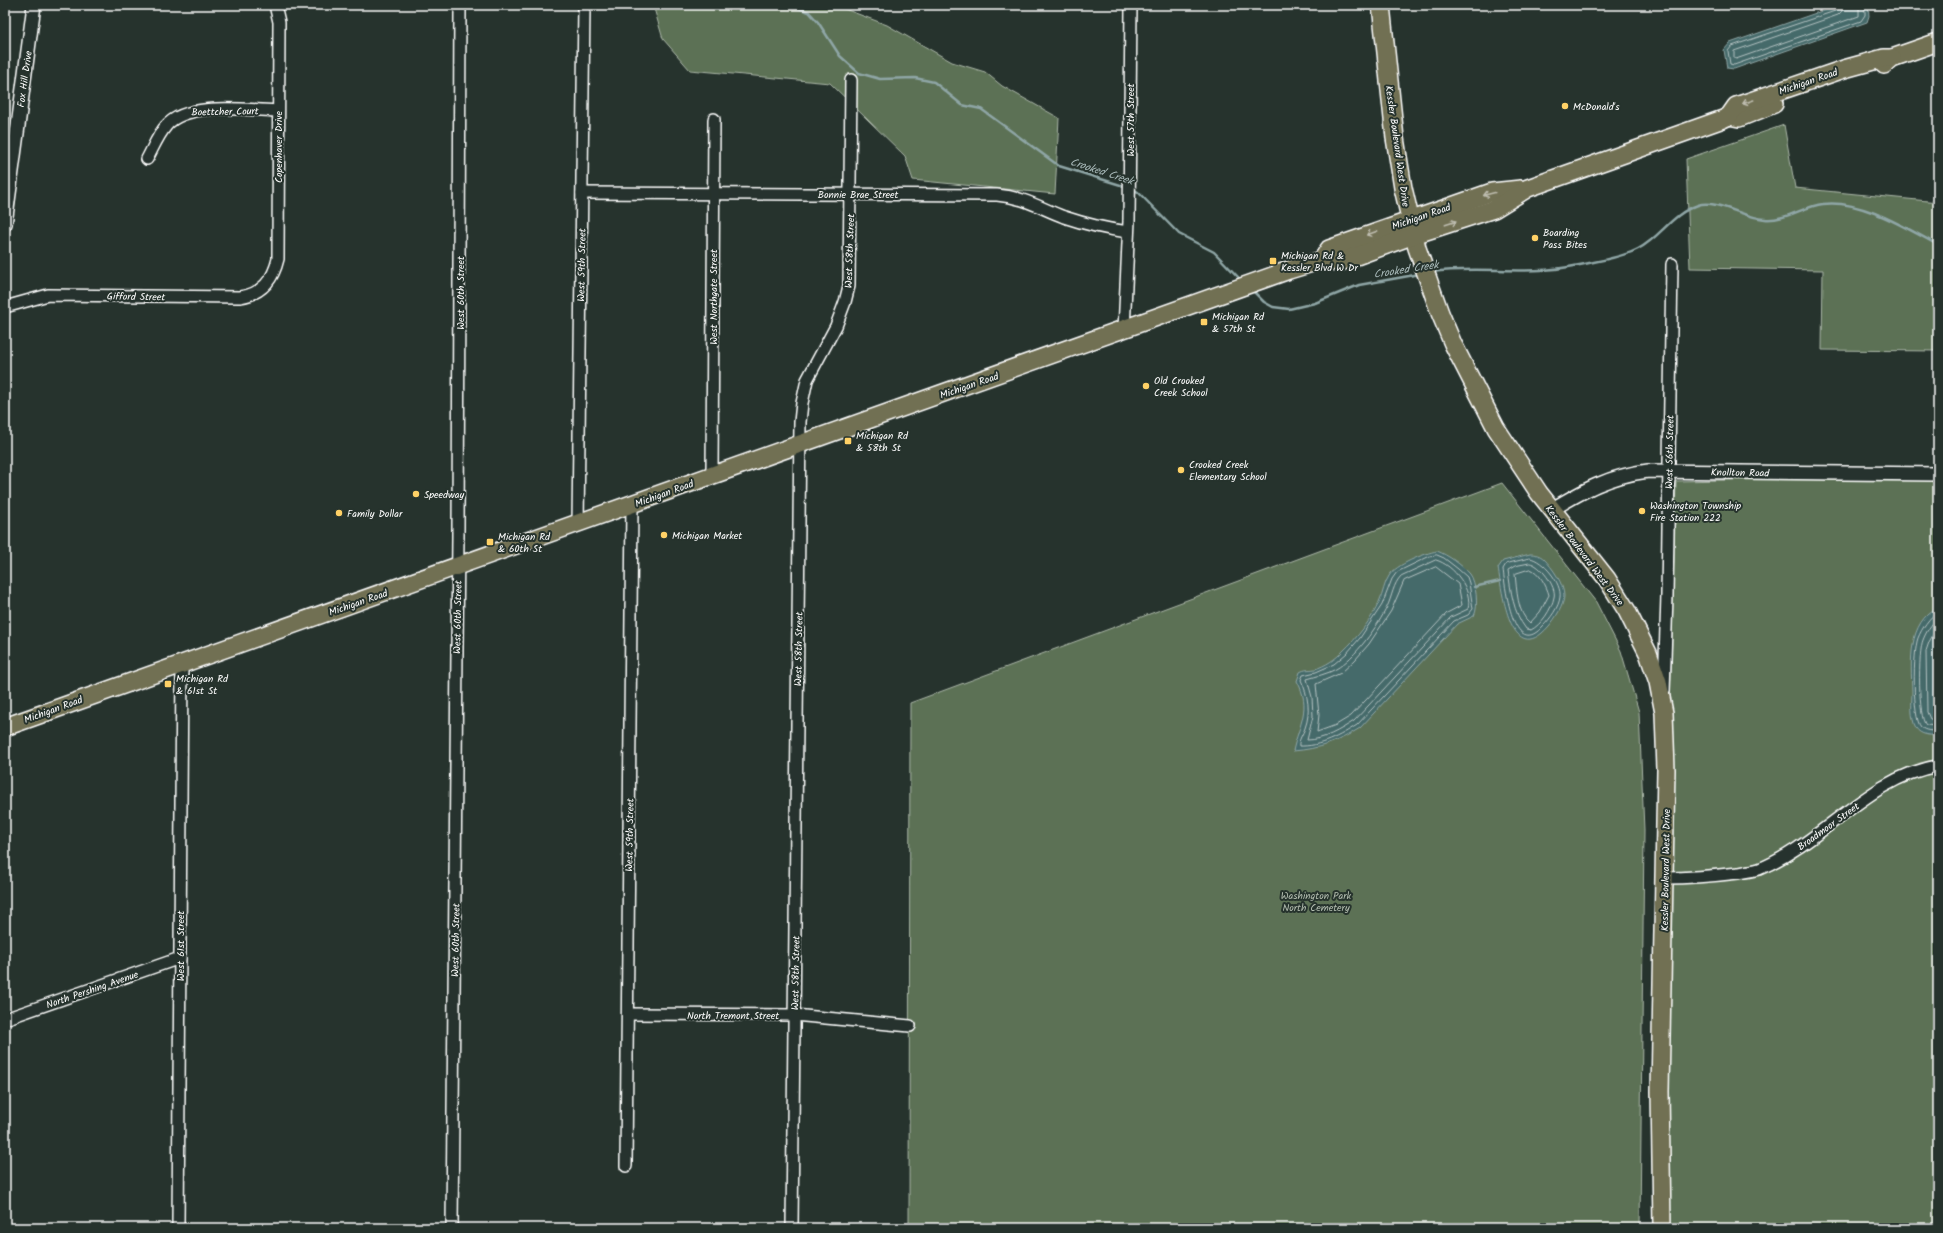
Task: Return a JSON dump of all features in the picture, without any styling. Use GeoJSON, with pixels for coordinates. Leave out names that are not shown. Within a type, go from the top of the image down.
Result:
{"type":"FeatureCollection","features":[{"type":"Feature","properties":{"kind":"main road","name":"Kessler Boulevard West Drive"},"geometry":{"type":"LineString","coordinates":[[1381,5],[1398,158],[1411,227],[1433,292],[1453,344],[1482,402],[1515,460],[1551,510],[1607,579],[1627,611],[1648,653],[1658,682],[1664,713],[1666,770],[1660,1091],[1662,1228]]}},
{"type":"Feature","properties":{"kind":"main road","name":"Michigan Road"},"geometry":{"type":"LineString","coordinates":[[5,727],[1274,276],[1322,260],[1340,262],[1411,227],[1494,209],[1528,188],[1672,138],[1729,116],[1736,106],[1844,69],[1884,58],[1892,58],[1938,42]]}},
{"type":"Feature","properties":{"kind":"street","name":"Fox Hill Drive"},"geometry":{"type":"LineString","coordinates":[[5,224],[10,147],[34,5]]}},
{"type":"Feature","properties":{"kind":"street","name":"Copenhaver Drive"},"geometry":{"type":"LineString","coordinates":[[266,285],[273,276],[278,259],[279,22],[275,5]]}},
{"type":"Feature","properties":{"kind":"street","name":"West 60th Street"},"geometry":{"type":"LineString","coordinates":[[452,1228],[458,567],[460,5]]}},
{"type":"Feature","properties":{"kind":"street","name":"West 59th Street"},"geometry":{"type":"LineString","coordinates":[[578,524],[584,5]]}},
{"type":"Feature","properties":{"kind":"street","name":"West 57th Street"},"geometry":{"type":"LineString","coordinates":[[1124,330],[1130,176],[1131,5]]}},
{"type":"Feature","properties":{"kind":"street","name":"West 58th Street"},"geometry":{"type":"LineString","coordinates":[[792,1228],[801,410],[807,380],[836,326],[847,294],[850,277],[851,80]]}},
{"type":"Feature","properties":{"kind":"street","name":"Boettcher Court"},"geometry":{"type":"LineString","coordinates":[[147,159],[166,126],[177,117],[188,112],[202,110],[278,111]]}},
{"type":"Feature","properties":{"kind":"street","name":"West Northgate Street"},"geometry":{"type":"LineString","coordinates":[[712,476],[714,119]]}},
{"type":"Feature","properties":{"kind":"street","name":"Bonnie Brae Street"},"geometry":{"type":"LineString","coordinates":[[582,193],[850,194],[1011,197],[1031,202],[1073,220],[1102,228],[1128,226]]}},
{"type":"Feature","properties":{"kind":"street","name":"West 56th Street"},"geometry":{"type":"LineString","coordinates":[[1664,713],[1672,264]]}},
{"type":"Feature","properties":{"kind":"street","name":"Gifford Street"},"geometry":{"type":"LineString","coordinates":[[5,307],[48,295],[240,297],[254,294],[266,285]]}},
{"type":"Feature","properties":{"kind":"street","name":"Knollton Road"},"geometry":{"type":"LineString","coordinates":[[1551,510],[1584,490],[1605,480],[1630,474],[1669,471],[1938,474]]}},
{"type":"Feature","properties":{"kind":"street","name":"West 59th Street"},"geometry":{"type":"LineString","coordinates":[[626,1166],[632,504]]}},
{"type":"Feature","properties":{"kind":"street","name":"West 61st Street"},"geometry":{"type":"LineString","coordinates":[[178,1228],[182,664]]}},
{"type":"Feature","properties":{"kind":"street","name":"Broadmoor Street"},"geometry":{"type":"LineString","coordinates":[[1665,878],[1703,878],[1758,869],[1801,848],[1886,785],[1918,769],[1938,766]]}},
{"type":"Feature","properties":{"kind":"street","name":"North Pershing Avenue"},"geometry":{"type":"LineString","coordinates":[[5,1019],[180,958]]}},
{"type":"Feature","properties":{"kind":"street","name":"North Tremont Street"},"geometry":{"type":"LineString","coordinates":[[628,1014],[794,1015],[910,1026]]}},
{"type":"Feature","properties":{"kind":"green space"},"geometry":{"type":"Polygon","coordinates":[[[653,5],[834,5],[887,25],[952,62],[985,72],[1002,86],[1059,118],[1055,194],[913,180],[905,156],[830,83],[690,70],[663,39],[653,5]]]}},
{"type":"Feature","properties":{"kind":"green space"},"geometry":{"type":"Polygon","coordinates":[[[1784,125],[1795,188],[1938,202],[1938,351],[1822,350],[1823,270],[1690,268],[1686,159],[1784,125]]]}},
{"type":"Feature","properties":{"kind":"green space"},"geometry":{"type":"Polygon","coordinates":[[[1938,476],[1938,1228],[1662,1228],[1660,1091],[1676,481],[1938,476]]]}},
{"type":"Feature","properties":{"kind":"green space","name":"Washington Park North Cemetery"},"geometry":{"type":"Polygon","coordinates":[[[1502,483],[1596,602],[1621,651],[1639,712],[1644,830],[1640,1228],[909,1228],[910,703],[1502,483]]]}},
{"type":"Feature","properties":{"kind":"water"},"geometry":{"type":"Polygon","coordinates":[[[1839,5],[1868,5],[1869,16],[1867,22],[1734,69],[1727,68],[1724,50],[1730,43],[1839,5]]]}},
{"type":"Feature","properties":{"kind":"water"},"geometry":{"type":"Polygon","coordinates":[[[1437,551],[1455,561],[1470,574],[1474,583],[1476,595],[1476,612],[1474,616],[1457,624],[1360,728],[1344,737],[1320,747],[1293,751],[1304,708],[1304,700],[1297,681],[1300,672],[1315,669],[1326,664],[1337,657],[1354,640],[1364,628],[1376,608],[1387,579],[1392,572],[1411,560],[1437,551]]]}},
{"type":"Feature","properties":{"kind":"water"},"geometry":{"type":"Polygon","coordinates":[[[1530,554],[1541,557],[1550,566],[1560,581],[1564,600],[1561,608],[1549,626],[1536,637],[1526,639],[1517,633],[1511,622],[1502,593],[1498,568],[1503,561],[1530,554]]]}},
{"type":"Feature","properties":{"kind":"water"},"geometry":{"type":"Polygon","coordinates":[[[1938,607],[1938,735],[1932,735],[1923,734],[1914,724],[1912,710],[1911,668],[1913,644],[1916,633],[1928,614],[1938,607]]]}},
{"type":"Feature","properties":{"kind":"waterway","name":"Crooked Creek"},"geometry":{"type":"LineString","coordinates":[[790,5],[809,12],[818,22],[840,56],[859,73],[880,79],[915,78],[934,82],[962,105],[981,109],[1059,166],[1127,187]]}},
{"type":"Feature","properties":{"kind":"waterway","name":"Crooked Creek"},"geometry":{"type":"LineString","coordinates":[[1133,189],[1138,192],[1179,234],[1214,252],[1241,280]]}},
{"type":"Feature","properties":{"kind":"waterway","name":"Crooked Creek"},"geometry":{"type":"LineString","coordinates":[[1432,272],[1450,270],[1556,269],[1615,257],[1638,249],[1646,244],[1680,214],[1698,205],[1705,204],[1722,207],[1749,216],[1765,219],[1780,218],[1816,205],[1837,204],[1852,206],[1882,216],[1938,245]]}},
{"type":"Feature","properties":{"kind":"waterway","name":"Crooked Creek"},"geometry":{"type":"LineString","coordinates":[[1252,290],[1264,302],[1273,307],[1289,309],[1315,303],[1359,285],[1420,274]]}},
{"type":"Feature","properties":{"kind":"waterway"},"geometry":{"type":"LineString","coordinates":[[1474,587],[1500,581]]}},
{"type":"Feature","properties":{"kind":"place","name":"McDonald's"},"geometry":{"type":"Point","coordinates":[1565,106]}},
{"type":"Feature","properties":{"kind":"place","name":"Boarding Pass Bites"},"geometry":{"type":"Point","coordinates":[1535,238]}},
{"type":"Feature","properties":{"kind":"place","name":"Michigan Rd & Kessler Blvd W Dr"},"geometry":{"type":"Point","coordinates":[1273,261]}},
{"type":"Feature","properties":{"kind":"place","name":"Michigan Rd & 57th St"},"geometry":{"type":"Point","coordinates":[1204,322]}},
{"type":"Feature","properties":{"kind":"place","name":"Old Crooked Creek School"},"geometry":{"type":"Point","coordinates":[1146,386]}},
{"type":"Feature","properties":{"kind":"place","name":"Michigan Rd & 58th St"},"geometry":{"type":"Point","coordinates":[848,441]}},
{"type":"Feature","properties":{"kind":"place","name":"Crooked Creek Elementary School"},"geometry":{"type":"Point","coordinates":[1181,470]}},
{"type":"Feature","properties":{"kind":"place","name":"Speedway"},"geometry":{"type":"Point","coordinates":[416,494]}},
{"type":"Feature","properties":{"kind":"place","name":"Washington Township Fire Station 222"},"geometry":{"type":"Point","coordinates":[1642,511]}},
{"type":"Feature","properties":{"kind":"place","name":"Family Dollar"},"geometry":{"type":"Point","coordinates":[339,513]}},
{"type":"Feature","properties":{"kind":"place","name":"Michigan Market"},"geometry":{"type":"Point","coordinates":[664,535]}},
{"type":"Feature","properties":{"kind":"place","name":"Michigan Rd & 60th St"},"geometry":{"type":"Point","coordinates":[490,542]}},
{"type":"Feature","properties":{"kind":"place","name":"Michigan Rd & 61st St"},"geometry":{"type":"Point","coordinates":[168,684]}}]}
